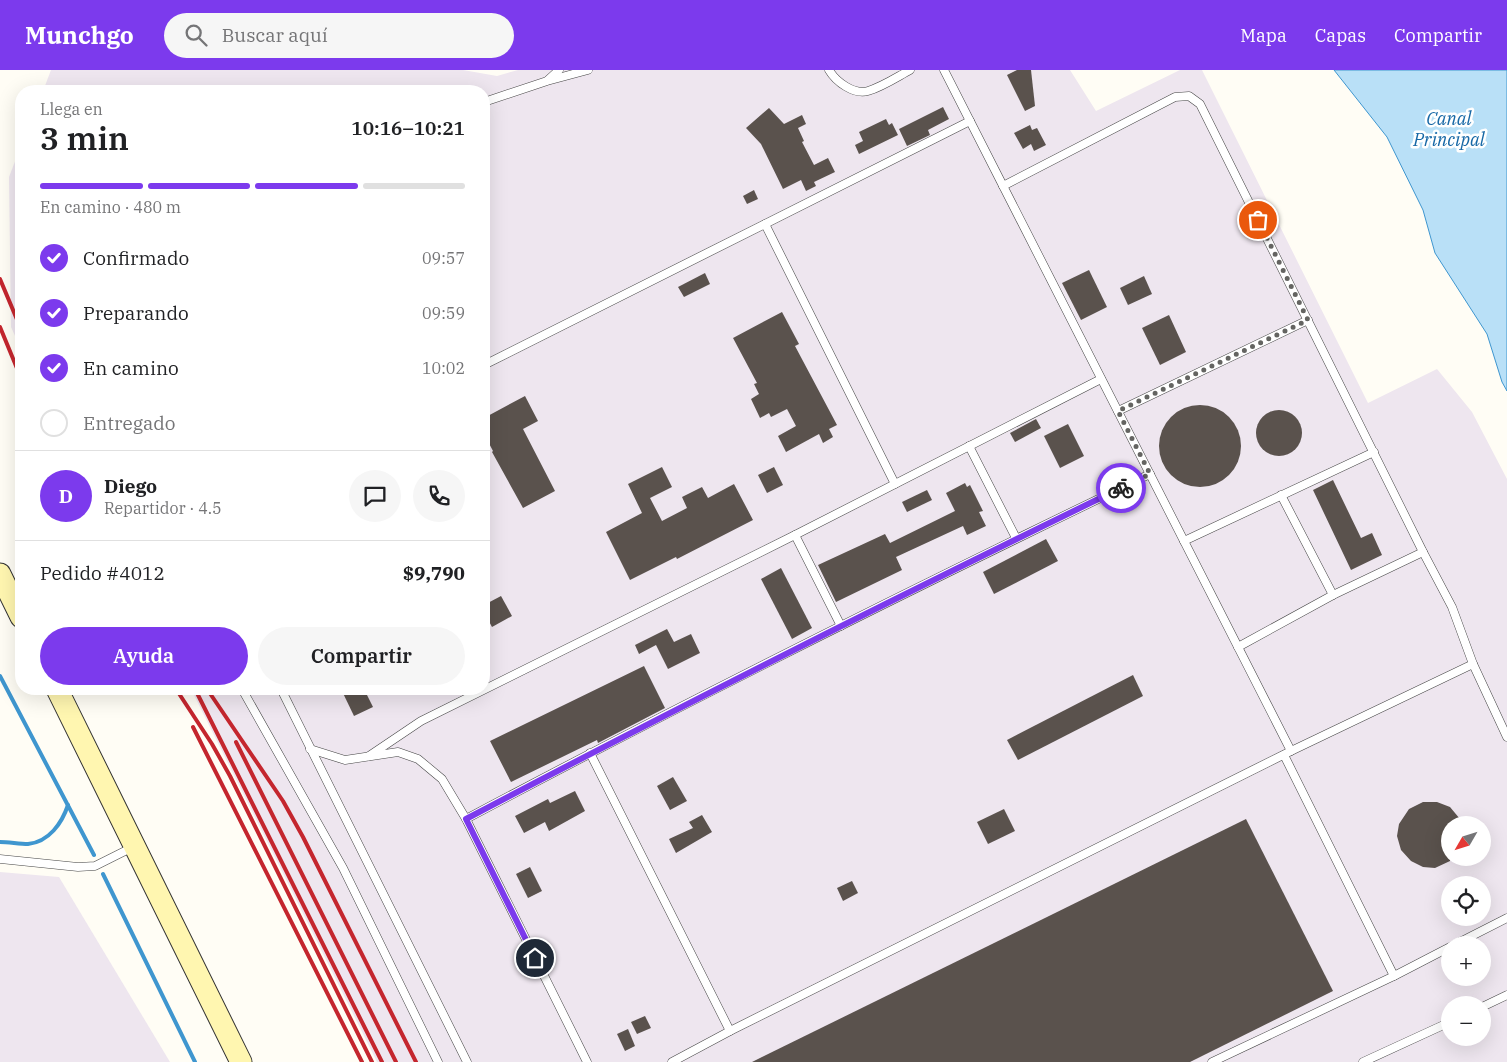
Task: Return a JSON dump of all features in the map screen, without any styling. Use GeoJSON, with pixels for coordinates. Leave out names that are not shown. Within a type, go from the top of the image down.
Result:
{"type":"FeatureCollection","features":[{"type":"Feature","properties":{"kind":"main road"},"geometry":{"type":"LineString","coordinates":[[0,574],[15,605]]}},
{"type":"Feature","properties":{"kind":"main road"},"geometry":{"type":"LineString","coordinates":[[60,695],[241,1062]]}},
{"type":"Feature","properties":{"kind":"lane"},"geometry":{"type":"LineString","coordinates":[[547,81],[559,70]]}},
{"type":"Feature","properties":{"kind":"lane"},"geometry":{"type":"LineString","coordinates":[[490,100],[588,70]]}},
{"type":"Feature","properties":{"kind":"lane"},"geometry":{"type":"LineString","coordinates":[[829,70],[833,77],[850,89],[867,92],[910,70]]}},
{"type":"Feature","properties":{"kind":"lane"},"geometry":{"type":"LineString","coordinates":[[944,70],[1238,647],[1394,976]]}},
{"type":"Feature","properties":{"kind":"lane"},"geometry":{"type":"LineString","coordinates":[[1003,186],[1175,97],[1189,96],[1200,104],[1452,607],[1473,664],[1507,736]]}},
{"type":"Feature","properties":{"kind":"lane"},"geometry":{"type":"LineString","coordinates":[[490,362],[970,121]]}},
{"type":"Feature","properties":{"kind":"lane"},"geometry":{"type":"LineString","coordinates":[[765,224],[895,484]]}},
{"type":"Feature","properties":{"kind":"lane"},"geometry":{"type":"LineString","coordinates":[[1118,411],[1308,320]]}},
{"type":"Feature","properties":{"kind":"lane"},"geometry":{"type":"LineString","coordinates":[[490,688],[1101,379]]}},
{"type":"Feature","properties":{"kind":"lane"},"geometry":{"type":"LineString","coordinates":[[969,446],[1016,538]]}},
{"type":"Feature","properties":{"kind":"lane"},"geometry":{"type":"LineString","coordinates":[[1184,541],[1374,452]]}},
{"type":"Feature","properties":{"kind":"lane"},"geometry":{"type":"LineString","coordinates":[[466,819],[590,753],[1016,538],[1150,474]]}},
{"type":"Feature","properties":{"kind":"lane"},"geometry":{"type":"LineString","coordinates":[[1281,495],[1332,596]]}},
{"type":"Feature","properties":{"kind":"lane"},"geometry":{"type":"LineString","coordinates":[[795,535],[842,626]]}},
{"type":"Feature","properties":{"kind":"lane"},"geometry":{"type":"LineString","coordinates":[[1238,647],[1332,596],[1423,552]]}},
{"type":"Feature","properties":{"kind":"lane"},"geometry":{"type":"LineString","coordinates":[[672,1062],[730,1031],[1287,753],[1473,664]]}},
{"type":"Feature","properties":{"kind":"lane"},"geometry":{"type":"LineString","coordinates":[[245,695],[343,868],[438,1062]]}},
{"type":"Feature","properties":{"kind":"lane"},"geometry":{"type":"LineString","coordinates":[[283,695],[467,1062]]}},
{"type":"Feature","properties":{"kind":"lane"},"geometry":{"type":"LineString","coordinates":[[369,756],[421,722],[475,695]]}},
{"type":"Feature","properties":{"kind":"lane"},"geometry":{"type":"LineString","coordinates":[[310,749],[345,760],[398,752],[418,759],[442,779],[466,819],[586,1062]]}},
{"type":"Feature","properties":{"kind":"lane"},"geometry":{"type":"LineString","coordinates":[[590,753],[730,1031]]}},
{"type":"Feature","properties":{"kind":"lane"},"geometry":{"type":"LineString","coordinates":[[0,859],[78,867],[96,866],[134,846]]}},
{"type":"Feature","properties":{"kind":"lane"},"geometry":{"type":"LineString","coordinates":[[1472,936],[1507,918]]}},
{"type":"Feature","properties":{"kind":"lane"},"geometry":{"type":"LineString","coordinates":[[1212,1062],[1394,976],[1441,952]]}},
{"type":"Feature","properties":{"kind":"lane"},"geometry":{"type":"LineString","coordinates":[[1491,1003],[1507,995]]}},
{"type":"Feature","properties":{"kind":"lane"},"geometry":{"type":"LineString","coordinates":[[1363,1062],[1441,1026]]}},
{"type":"Feature","properties":{"kind":"shaded area"},"geometry":{"type":"Polygon","coordinates":[[[51,70],[463,70],[497,76],[518,70],[1070,70],[1096,111],[1180,70],[1202,70],[1368,403],[1437,369],[1472,412],[1507,479],[1507,1062],[377,1062],[194,695],[490,695],[490,85],[45,85],[51,70]]]}},
{"type":"Feature","properties":{"kind":"shaded area"},"geometry":{"type":"Polygon","coordinates":[[[15,162],[15,336],[11,327],[9,177],[15,162]]]}},
{"type":"Feature","properties":{"kind":"shaded area"},"geometry":{"type":"Polygon","coordinates":[[[0,872],[59,877],[170,1062],[0,1062],[0,872]]]}},
{"type":"Feature","properties":{"kind":"water","name":"Canal Principal"},"geometry":{"type":"Polygon","coordinates":[[[1334,70],[1507,70],[1507,391],[1502,382],[1487,334],[1435,253],[1423,210],[1387,137],[1334,70]]]}},
{"type":"Feature","properties":{"kind":"building"},"geometry":{"type":"Polygon","coordinates":[[[1017,70],[1031,70],[1035,106],[1025,111],[1007,75],[1017,70]]]}},
{"type":"Feature","properties":{"kind":"building"},"geometry":{"type":"Polygon","coordinates":[[[943,107],[949,119],[928,130],[930,135],[907,146],[899,129],[943,107]]]}},
{"type":"Feature","properties":{"kind":"building"},"geometry":{"type":"Polygon","coordinates":[[[769,108],[784,124],[802,115],[806,124],[798,128],[804,141],[802,142],[814,165],[828,158],[835,172],[814,182],[816,186],[806,191],[801,180],[783,189],[761,144],[746,128],[769,108]]]}},
{"type":"Feature","properties":{"kind":"building"},"geometry":{"type":"Polygon","coordinates":[[[886,119],[889,125],[892,123],[898,135],[859,154],[855,145],[863,141],[859,132],[886,119]]]}},
{"type":"Feature","properties":{"kind":"building"},"geometry":{"type":"Polygon","coordinates":[[[1030,125],[1032,130],[1037,128],[1046,145],[1034,151],[1031,144],[1023,149],[1014,133],[1030,125]]]}},
{"type":"Feature","properties":{"kind":"building"},"geometry":{"type":"Polygon","coordinates":[[[754,190],[758,199],[747,204],[743,196],[754,190]]]}},
{"type":"Feature","properties":{"kind":"building"},"geometry":{"type":"Polygon","coordinates":[[[1089,270],[1107,307],[1081,320],[1062,283],[1089,270]]]}},
{"type":"Feature","properties":{"kind":"building"},"geometry":{"type":"Polygon","coordinates":[[[705,273],[710,284],[684,297],[678,287],[705,273]]]}},
{"type":"Feature","properties":{"kind":"building"},"geometry":{"type":"Polygon","coordinates":[[[1144,276],[1152,294],[1128,305],[1120,288],[1144,276]]]}},
{"type":"Feature","properties":{"kind":"building"},"geometry":{"type":"Polygon","coordinates":[[[782,312],[799,344],[795,346],[837,425],[829,429],[833,437],[823,443],[819,434],[786,452],[778,436],[796,426],[787,409],[771,417],[769,413],[760,418],[751,399],[759,394],[754,384],[757,383],[733,338],[782,312]]]}},
{"type":"Feature","properties":{"kind":"building"},"geometry":{"type":"Polygon","coordinates":[[[1169,315],[1186,352],[1160,365],[1142,328],[1169,315]]]}},
{"type":"Feature","properties":{"kind":"building"},"geometry":{"type":"Polygon","coordinates":[[[525,396],[538,421],[523,429],[555,491],[523,508],[492,452],[490,445],[490,415],[525,396]]]}},
{"type":"Feature","properties":{"kind":"building"},"geometry":{"type":"Polygon","coordinates":[[[1200,405],[1216,408],[1229,417],[1238,430],[1241,446],[1238,462],[1229,475],[1216,484],[1200,487],[1184,484],[1171,475],[1162,462],[1159,446],[1162,430],[1171,417],[1184,408],[1200,405]]]}},
{"type":"Feature","properties":{"kind":"building"},"geometry":{"type":"Polygon","coordinates":[[[1279,410],[1292,414],[1298,420],[1302,433],[1298,446],[1292,452],[1279,456],[1266,452],[1260,446],[1256,433],[1260,420],[1266,414],[1279,410]]]}},
{"type":"Feature","properties":{"kind":"building"},"geometry":{"type":"Polygon","coordinates":[[[1036,419],[1041,428],[1015,442],[1010,433],[1036,419]]]}},
{"type":"Feature","properties":{"kind":"building"},"geometry":{"type":"Polygon","coordinates":[[[1068,424],[1084,456],[1060,468],[1044,436],[1068,424]]]}},
{"type":"Feature","properties":{"kind":"building"},"geometry":{"type":"Polygon","coordinates":[[[662,467],[672,487],[650,498],[662,521],[687,508],[682,497],[702,487],[708,498],[734,484],[753,520],[677,559],[676,557],[630,580],[606,532],[642,513],[628,484],[662,467]]]}},
{"type":"Feature","properties":{"kind":"building"},"geometry":{"type":"Polygon","coordinates":[[[774,467],[783,485],[767,493],[758,475],[774,467]]]}},
{"type":"Feature","properties":{"kind":"building"},"geometry":{"type":"Polygon","coordinates":[[[1333,480],[1361,538],[1372,533],[1382,555],[1351,570],[1313,490],[1333,480]]]}},
{"type":"Feature","properties":{"kind":"building"},"geometry":{"type":"Polygon","coordinates":[[[965,483],[967,487],[970,485],[983,511],[979,512],[986,526],[967,535],[963,526],[896,557],[902,570],[836,602],[818,565],[885,534],[890,543],[955,511],[946,493],[965,483]]]}},
{"type":"Feature","properties":{"kind":"building"},"geometry":{"type":"Polygon","coordinates":[[[927,490],[932,500],[907,512],[902,502],[927,490]]]}},
{"type":"Feature","properties":{"kind":"building"},"geometry":{"type":"Polygon","coordinates":[[[1046,539],[1058,561],[994,594],[983,572],[1046,539]]]}},
{"type":"Feature","properties":{"kind":"building"},"geometry":{"type":"Polygon","coordinates":[[[781,568],[812,628],[792,639],[761,579],[781,568]]]}},
{"type":"Feature","properties":{"kind":"building"},"geometry":{"type":"Polygon","coordinates":[[[501,596],[512,616],[492,627],[490,623],[490,602],[501,596]]]}},
{"type":"Feature","properties":{"kind":"building"},"geometry":{"type":"Polygon","coordinates":[[[667,629],[674,642],[691,634],[700,653],[668,669],[656,645],[639,654],[635,645],[667,629]]]}},
{"type":"Feature","properties":{"kind":"building"},"geometry":{"type":"Polygon","coordinates":[[[644,666],[665,708],[598,743],[597,740],[511,782],[490,741],[644,666]]]}},
{"type":"Feature","properties":{"kind":"building"},"geometry":{"type":"Polygon","coordinates":[[[1133,675],[1143,696],[1018,760],[1007,740],[1133,675]]]}},
{"type":"Feature","properties":{"kind":"building"},"geometry":{"type":"Polygon","coordinates":[[[344,695],[367,695],[373,707],[354,716],[344,695]]]}},
{"type":"Feature","properties":{"kind":"building"},"geometry":{"type":"Polygon","coordinates":[[[673,777],[687,801],[670,810],[657,786],[673,777]]]}},
{"type":"Feature","properties":{"kind":"building"},"geometry":{"type":"Polygon","coordinates":[[[575,791],[585,811],[549,831],[545,822],[524,833],[515,816],[548,799],[550,803],[575,791]]]}},
{"type":"Feature","properties":{"kind":"building"},"geometry":{"type":"Polygon","coordinates":[[[1423,802],[1437,802],[1450,807],[1458,816],[1441,816],[1441,865],[1435,868],[1423,867],[1411,861],[1401,850],[1397,836],[1399,824],[1409,809],[1423,802]]]}},
{"type":"Feature","properties":{"kind":"building"},"geometry":{"type":"Polygon","coordinates":[[[1004,809],[1015,831],[988,844],[977,822],[1004,809]]]}},
{"type":"Feature","properties":{"kind":"building"},"geometry":{"type":"Polygon","coordinates":[[[702,815],[712,832],[676,853],[669,839],[693,828],[689,822],[702,815]]]}},
{"type":"Feature","properties":{"kind":"building"},"geometry":{"type":"Polygon","coordinates":[[[1246,819],[1333,991],[1190,1062],[752,1062],[1246,819]]]}},
{"type":"Feature","properties":{"kind":"building"},"geometry":{"type":"Polygon","coordinates":[[[530,867],[542,891],[528,898],[516,874],[530,867]]]}},
{"type":"Feature","properties":{"kind":"building"},"geometry":{"type":"Polygon","coordinates":[[[852,881],[858,893],[843,901],[837,888],[852,881]]]}},
{"type":"Feature","properties":{"kind":"building"},"geometry":{"type":"Polygon","coordinates":[[[645,1016],[651,1028],[637,1034],[631,1022],[645,1016]]]}},
{"type":"Feature","properties":{"kind":"building"},"geometry":{"type":"Polygon","coordinates":[[[628,1029],[635,1046],[625,1051],[617,1034],[628,1029]]]}},
{"type":"Feature","properties":{"kind":"waterway"},"geometry":{"type":"LineString","coordinates":[[0,676],[94,855]]}},
{"type":"Feature","properties":{"kind":"waterway"},"geometry":{"type":"LineString","coordinates":[[0,842],[28,844],[42,840],[58,825],[68,805]]}},
{"type":"Feature","properties":{"kind":"waterway"},"geometry":{"type":"LineString","coordinates":[[103,874],[195,1062]]}},
{"type":"Feature","properties":{"kind":"railway"},"geometry":{"type":"LineString","coordinates":[[0,279],[15,315]]}},
{"type":"Feature","properties":{"kind":"railway"},"geometry":{"type":"LineString","coordinates":[[0,327],[15,363]]}},
{"type":"Feature","properties":{"kind":"railway"},"geometry":{"type":"LineString","coordinates":[[180,695],[212,744],[230,776],[372,1062]]}},
{"type":"Feature","properties":{"kind":"railway"},"geometry":{"type":"LineString","coordinates":[[198,695],[382,1062]]}},
{"type":"Feature","properties":{"kind":"railway"},"geometry":{"type":"LineString","coordinates":[[211,695],[283,801],[416,1062]]}},
{"type":"Feature","properties":{"kind":"railway"},"geometry":{"type":"LineString","coordinates":[[193,727],[362,1062]]}},
{"type":"Feature","properties":{"kind":"railway"},"geometry":{"type":"LineString","coordinates":[[236,742],[396,1062]]}},
{"type":"Feature","properties":{"kind":"way so far"},"geometry":{"type":"LineString","coordinates":[[1121,488],[1150,474],[1118,411],[1308,320],[1258,220]]}},
{"type":"Feature","properties":{"kind":"route"},"geometry":{"type":"LineString","coordinates":[[535,958],[466,819],[590,753],[1016,538],[1121,488]]}}]}
